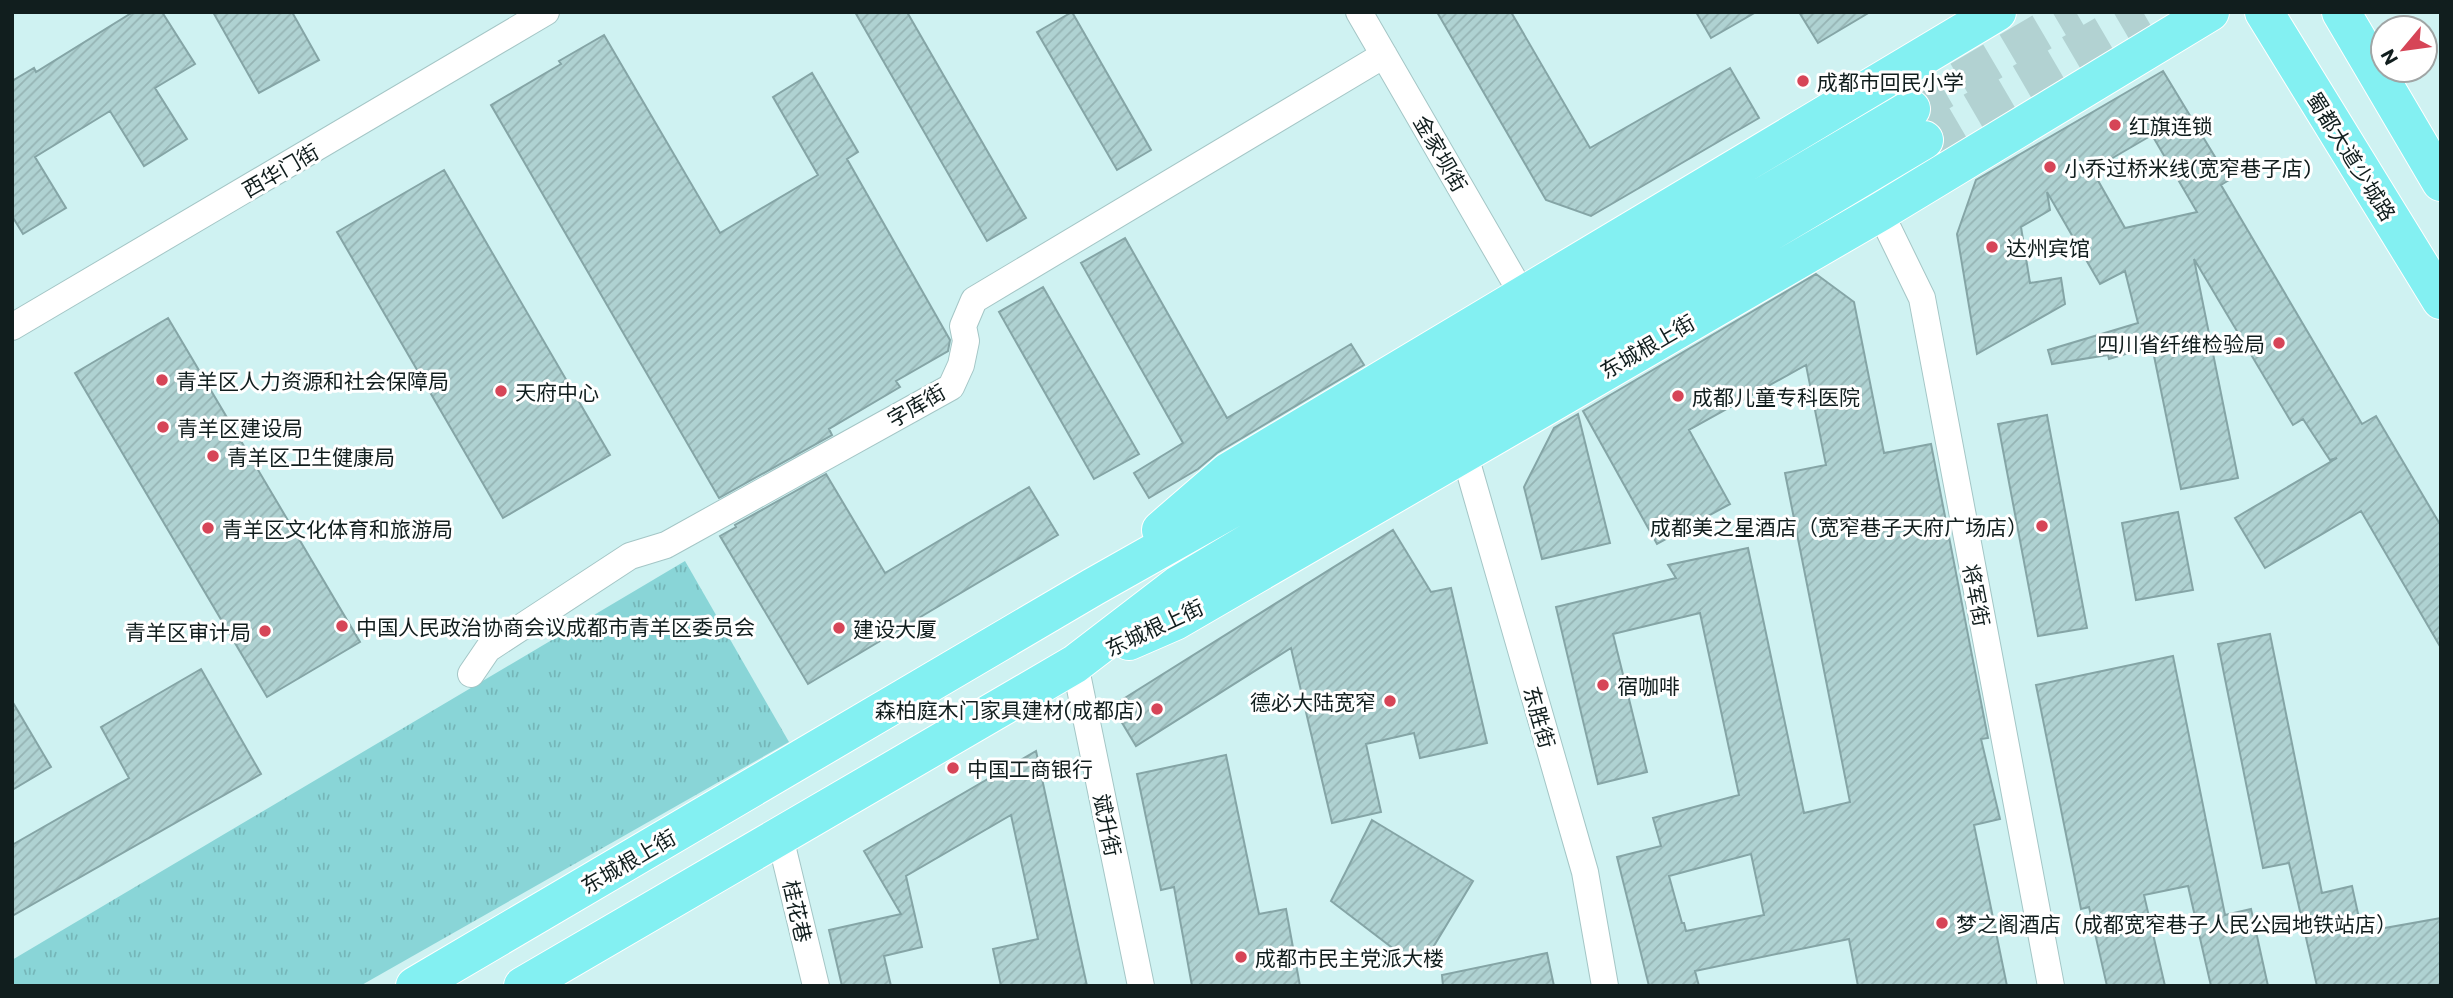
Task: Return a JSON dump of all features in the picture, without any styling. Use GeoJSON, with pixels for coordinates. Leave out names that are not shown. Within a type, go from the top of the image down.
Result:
{"type":"FeatureCollection","features":[{"type":"Feature","properties":{"kind":"main road","name":"东城根上街"},"geometry":{"type":"LineString","coordinates":[[1093,587],[1228,472],[1997,12]]}},
{"type":"Feature","properties":{"kind":"main road","name":"东城根上街"},"geometry":{"type":"LineString","coordinates":[[1075,664],[1175,621],[1880,212],[2210,12]]}},
{"type":"Feature","properties":{"kind":"main road","name":"蜀都大道少城路"},"geometry":{"type":"LineString","coordinates":[[2264,12],[2441,300]]}},
{"type":"Feature","properties":{"kind":"main road"},"geometry":{"type":"LineString","coordinates":[[2341,12],[2441,182]]}},
{"type":"Feature","properties":{"kind":"main road","name":"东城根上街"},"geometry":{"type":"LineString","coordinates":[[415,986],[1093,587],[1917,124],[1178,585],[1075,664],[523,986]]}},
{"type":"Feature","properties":{"kind":"street","name":"西华门街"},"geometry":{"type":"LineString","coordinates":[[12,327],[546,12]]}},
{"type":"Feature","properties":{"kind":"street","name":"金家坝街"},"geometry":{"type":"LineString","coordinates":[[1359,12],[1522,295]]}},
{"type":"Feature","properties":{"kind":"street","name":"字库街"},"geometry":{"type":"LineString","coordinates":[[471,674],[488,649],[630,556],[666,545],[951,387],[961,365],[966,341],[963,326],[974,300],[1384,55]]}},
{"type":"Feature","properties":{"kind":"street","name":"将军街"},"geometry":{"type":"LineString","coordinates":[[1880,212],[1922,298],[2051,986]]}},
{"type":"Feature","properties":{"kind":"street","name":"东胜街"},"geometry":{"type":"LineString","coordinates":[[1464,452],[1585,872],[1605,986]]}},
{"type":"Feature","properties":{"kind":"street","name":"斌升街"},"geometry":{"type":"LineString","coordinates":[[1075,664],[1141,986]]}},
{"type":"Feature","properties":{"kind":"street","name":"桂花巷"},"geometry":{"type":"LineString","coordinates":[[780,837],[816,986]]}},
{"type":"Feature","properties":{"kind":"green space"},"geometry":{"type":"Polygon","coordinates":[[[685,561],[789,742],[360,986],[12,986],[12,960],[685,561]]]}},
{"type":"Feature","properties":{"kind":"building"},"geometry":{"type":"Polygon","coordinates":[[[133,12],[162,12],[195,64],[155,88],[187,139],[144,166],[110,111],[35,157],[66,208],[23,234],[12,216],[12,81],[34,68],[36,72],[133,12]]]}},
{"type":"Feature","properties":{"kind":"building"},"geometry":{"type":"Polygon","coordinates":[[[213,12],[292,12],[319,60],[259,93],[213,12]]]}},
{"type":"Feature","properties":{"kind":"building"},"geometry":{"type":"Polygon","coordinates":[[[855,12],[907,12],[1026,218],[987,241],[855,12]]]}},
{"type":"Feature","properties":{"kind":"building"},"geometry":{"type":"Polygon","coordinates":[[[1072,12],[1151,150],[1117,170],[1037,32],[1072,12]]]}},
{"type":"Feature","properties":{"kind":"building"},"geometry":{"type":"Polygon","coordinates":[[[1437,12],[1511,12],[1590,148],[1730,68],[1759,118],[1591,216],[1546,200],[1437,12]]]}},
{"type":"Feature","properties":{"kind":"building"},"geometry":{"type":"Polygon","coordinates":[[[1696,12],[1756,12],[1711,38],[1696,12]]]}},
{"type":"Feature","properties":{"kind":"building"},"geometry":{"type":"Polygon","coordinates":[[[1799,12],[1870,12],[1818,43],[1799,12]]]}},
{"type":"Feature","properties":{"kind":"building"},"geometry":{"type":"Polygon","coordinates":[[[604,35],[720,233],[818,175],[773,97],[812,73],[858,152],[847,159],[950,340],[948,351],[896,381],[900,387],[829,429],[832,435],[719,498],[491,105],[604,35]]]}},
{"type":"Feature","properties":{"kind":"building"},"geometry":{"type":"Polygon","coordinates":[[[2163,71],[2229,180],[2221,185],[2362,424],[2376,416],[2441,526],[2441,648],[2361,511],[2265,568],[2235,518],[2337,458],[2330,460],[2303,419],[2293,425],[2194,259],[2238,478],[2181,489],[2152,346],[2109,359],[2108,355],[2052,364],[2048,350],[2138,323],[2125,271],[2100,284],[2047,192],[2050,210],[2021,227],[2030,283],[2061,278],[2065,304],[1977,354],[1957,234],[1976,180],[2163,71]],[[2152,135],[2092,170],[2125,228],[2197,212],[2152,135]]]}},
{"type":"Feature","properties":{"kind":"building","name":"天府中心"},"geometry":{"type":"Polygon","coordinates":[[[444,170],[610,455],[503,518],[337,232],[444,170]]]}},
{"type":"Feature","properties":{"kind":"building"},"geometry":{"type":"Polygon","coordinates":[[[1125,238],[1227,418],[1351,344],[1364,365],[1217,453],[1198,469],[1149,498],[1134,473],[1183,443],[1081,263],[1125,238]]]}},
{"type":"Feature","properties":{"kind":"building"},"geometry":{"type":"Polygon","coordinates":[[[1816,274],[1854,302],[1884,453],[1931,444],[1988,738],[1981,739],[2000,819],[1974,825],[2007,986],[1858,986],[1849,939],[1695,971],[1699,986],[1649,986],[1617,857],[1661,846],[1653,818],[1739,795],[1700,613],[1613,634],[1647,772],[1598,784],[1556,607],[1676,578],[1668,565],[1748,548],[1804,813],[1850,802],[1785,473],[1826,465],[1806,365],[1689,430],[1730,504],[1657,544],[1583,411],[1816,274]],[[1751,854],[1669,876],[1686,931],[1764,915],[1751,854]]]}},
{"type":"Feature","properties":{"kind":"building"},"geometry":{"type":"Polygon","coordinates":[[[1043,287],[1139,454],[1094,479],[999,312],[1043,287]]]}},
{"type":"Feature","properties":{"kind":"building"},"geometry":{"type":"Polygon","coordinates":[[[168,318],[360,642],[267,697],[75,373],[168,318]]]}},
{"type":"Feature","properties":{"kind":"building"},"geometry":{"type":"Polygon","coordinates":[[[1578,414],[1610,543],[1542,559],[1524,487],[1554,428],[1578,414]]]}},
{"type":"Feature","properties":{"kind":"building","name":"成都美之星酒店（宽窄巷子天府广场店）"},"geometry":{"type":"Polygon","coordinates":[[[2047,415],[2087,628],[2038,636],[1998,424],[2047,415]]]}},
{"type":"Feature","properties":{"kind":"building","name":"建设大厦"},"geometry":{"type":"Polygon","coordinates":[[[826,474],[885,573],[1029,487],[1058,535],[808,684],[720,536],[826,474]]]}},
{"type":"Feature","properties":{"kind":"building"},"geometry":{"type":"Polygon","coordinates":[[[2178,512],[2193,590],[2136,600],[2122,523],[2178,512]]]}},
{"type":"Feature","properties":{"kind":"building"},"geometry":{"type":"Polygon","coordinates":[[[1393,530],[1431,592],[1451,588],[1487,743],[1420,758],[1414,733],[1366,744],[1381,812],[1332,823],[1291,648],[1136,746],[1112,706],[1393,530]]]}},
{"type":"Feature","properties":{"kind":"building"},"geometry":{"type":"Polygon","coordinates":[[[2270,634],[2322,893],[2352,886],[2362,932],[2441,918],[2441,986],[2317,986],[2289,863],[2263,868],[2218,644],[2270,634]]]}},
{"type":"Feature","properties":{"kind":"building"},"geometry":{"type":"Polygon","coordinates":[[[2173,656],[2225,915],[2251,909],[2268,986],[2211,986],[2188,886],[2144,895],[2165,986],[2107,986],[2089,907],[2081,909],[2036,685],[2173,656]]]}},
{"type":"Feature","properties":{"kind":"building"},"geometry":{"type":"Polygon","coordinates":[[[201,669],[261,774],[12,916],[12,845],[129,778],[101,727],[201,669]]]}},
{"type":"Feature","properties":{"kind":"building"},"geometry":{"type":"Polygon","coordinates":[[[12,701],[51,767],[12,790],[12,701]]]}},
{"type":"Feature","properties":{"kind":"building"},"geometry":{"type":"Polygon","coordinates":[[[1036,751],[1087,986],[1001,986],[993,949],[1038,939],[1011,815],[906,876],[922,947],[884,956],[891,986],[842,986],[829,930],[901,914],[864,851],[1036,751]]]}},
{"type":"Feature","properties":{"kind":"building"},"geometry":{"type":"Polygon","coordinates":[[[1226,755],[1259,914],[1286,909],[1300,986],[1192,986],[1174,887],[1161,890],[1137,774],[1226,755]]]}},
{"type":"Feature","properties":{"kind":"building"},"geometry":{"type":"Polygon","coordinates":[[[1372,820],[1473,881],[1420,969],[1331,901],[1372,820]]]}},
{"type":"Feature","properties":{"kind":"building"},"geometry":{"type":"Polygon","coordinates":[[[1547,953],[1554,986],[1443,986],[1442,975],[1547,953]]]}},
{"type":"Feature","properties":{"kind":"tunnel"},"geometry":{"type":"LineString","coordinates":[[1911,109],[2076,12]]}},
{"type":"Feature","properties":{"kind":"tunnel"},"geometry":{"type":"LineString","coordinates":[[1924,140],[2143,12]]}},
{"type":"Feature","properties":{"kind":"place","name":"成都市回民小学"},"geometry":{"type":"Point","coordinates":[1803,81]}},
{"type":"Feature","properties":{"kind":"place","name":"红旗连锁"},"geometry":{"type":"Point","coordinates":[2115,125]}},
{"type":"Feature","properties":{"kind":"place","name":"小乔过桥米线(宽窄巷子店)"},"geometry":{"type":"Point","coordinates":[2050,167]}},
{"type":"Feature","properties":{"kind":"place","name":"达州宾馆"},"geometry":{"type":"Point","coordinates":[1992,247]}},
{"type":"Feature","properties":{"kind":"place","name":"四川省纤维检验局"},"geometry":{"type":"Point","coordinates":[2279,343]}},
{"type":"Feature","properties":{"kind":"place","name":"青羊区人力资源和社会保障局"},"geometry":{"type":"Point","coordinates":[162,380]}},
{"type":"Feature","properties":{"kind":"place","name":"天府中心"},"geometry":{"type":"Point","coordinates":[501,391]}},
{"type":"Feature","properties":{"kind":"place","name":"成都儿童专科医院"},"geometry":{"type":"Point","coordinates":[1678,396]}},
{"type":"Feature","properties":{"kind":"place","name":"青羊区建设局"},"geometry":{"type":"Point","coordinates":[163,427]}},
{"type":"Feature","properties":{"kind":"place","name":"青羊区卫生健康局"},"geometry":{"type":"Point","coordinates":[213,456]}},
{"type":"Feature","properties":{"kind":"place","name":"成都美之星酒店（宽窄巷子天府广场店）"},"geometry":{"type":"Point","coordinates":[2042,526]}},
{"type":"Feature","properties":{"kind":"place","name":"青羊区文化体育和旅游局"},"geometry":{"type":"Point","coordinates":[208,528]}},
{"type":"Feature","properties":{"kind":"place","name":"中国人民政治协商会议成都市青羊区委员会"},"geometry":{"type":"Point","coordinates":[342,626]}},
{"type":"Feature","properties":{"kind":"place","name":"建设大厦"},"geometry":{"type":"Point","coordinates":[839,628]}},
{"type":"Feature","properties":{"kind":"place","name":"青羊区审计局"},"geometry":{"type":"Point","coordinates":[265,631]}},
{"type":"Feature","properties":{"kind":"place","name":"宿咖啡"},"geometry":{"type":"Point","coordinates":[1603,685]}},
{"type":"Feature","properties":{"kind":"place","name":"德必大陆宽窄"},"geometry":{"type":"Point","coordinates":[1390,701]}},
{"type":"Feature","properties":{"kind":"place","name":"森柏庭木门家具建材(成都店)"},"geometry":{"type":"Point","coordinates":[1157,709]}},
{"type":"Feature","properties":{"kind":"place","name":"中国工商银行"},"geometry":{"type":"Point","coordinates":[953,768]}},
{"type":"Feature","properties":{"kind":"place","name":"梦之阁酒店（成都宽窄巷子人民公园地铁站店）"},"geometry":{"type":"Point","coordinates":[1942,923]}},
{"type":"Feature","properties":{"kind":"place","name":"成都市民主党派大楼"},"geometry":{"type":"Point","coordinates":[1241,957]}}]}
